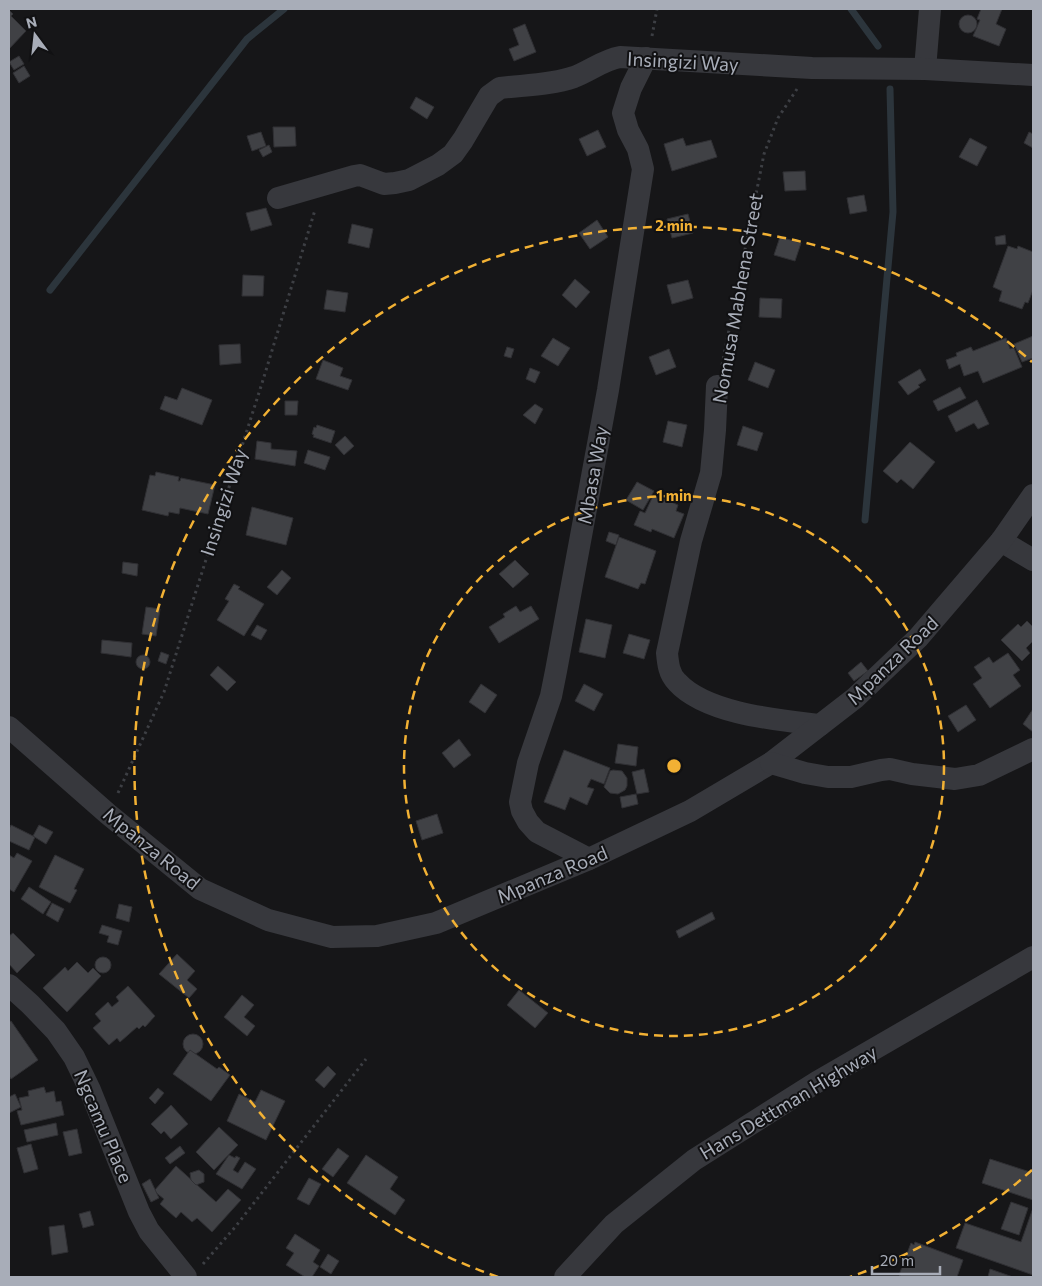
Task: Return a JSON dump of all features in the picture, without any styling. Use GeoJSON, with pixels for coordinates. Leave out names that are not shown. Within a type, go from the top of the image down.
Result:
{"type":"FeatureCollection","features":[{"type":"Feature","properties":{"kind":"street"},"geometry":{"type":"LineString","coordinates":[[925,69],[930,9]]}},
{"type":"Feature","properties":{"kind":"street","name":"Insingizi Way"},"geometry":{"type":"LineString","coordinates":[[278,198],[347,177],[360,176],[384,184],[409,180],[438,165],[453,154],[464,140],[489,96],[500,88],[554,82],[574,76],[612,58],[646,58],[812,68],[925,69],[1033,74]]}},
{"type":"Feature","properties":{"kind":"street","name":"Mbasa Way"},"geometry":{"type":"LineString","coordinates":[[589,859],[537,832],[528,822],[520,802],[528,763],[551,696],[608,390],[643,169],[638,149],[628,130],[623,113],[631,88],[646,58]]}},
{"type":"Feature","properties":{"kind":"street","name":"Nomusa Mabhena Street"},"geometry":{"type":"LineString","coordinates":[[717,386],[711,473],[691,542],[667,653],[668,667],[676,682],[693,696],[717,706],[771,720],[820,725]]}},
{"type":"Feature","properties":{"kind":"street","name":"Mpanza Road"},"geometry":{"type":"LineString","coordinates":[[9,727],[108,814],[200,889],[268,920],[332,937],[377,936],[436,923],[589,859],[690,811],[771,763],[855,698],[918,638],[1001,541],[1033,494]]}},
{"type":"Feature","properties":{"kind":"street"},"geometry":{"type":"LineString","coordinates":[[1001,541],[1033,560]]}},
{"type":"Feature","properties":{"kind":"street"},"geometry":{"type":"LineString","coordinates":[[771,763],[805,773],[828,777],[851,777],[890,770],[955,778],[979,775],[1033,749]]}},
{"type":"Feature","properties":{"kind":"street","name":"Hans Dettman Highway"},"geometry":{"type":"LineString","coordinates":[[565,1277],[614,1224],[694,1160],[817,1082],[1033,957]]}},
{"type":"Feature","properties":{"kind":"street","name":"Ngcamu Place"},"geometry":{"type":"LineString","coordinates":[[9,985],[56,1032],[74,1057],[90,1090],[138,1212],[149,1231],[191,1274]]}},
{"type":"Feature","properties":{"kind":"path"},"geometry":{"type":"LineString","coordinates":[[646,58],[657,16],[657,9]]}},
{"type":"Feature","properties":{"kind":"path","name":"Nomusa Mabhena Street"},"geometry":{"type":"LineString","coordinates":[[717,386],[764,154],[778,118],[812,68]]}},
{"type":"Feature","properties":{"kind":"path","name":"Insingizi Way"},"geometry":{"type":"LineString","coordinates":[[108,814],[164,692],[263,380],[322,184]]}},
{"type":"Feature","properties":{"kind":"path"},"geometry":{"type":"LineString","coordinates":[[191,1274],[236,1226],[366,1059]]}},
{"type":"Feature","properties":{"kind":"building"},"geometry":{"type":"Polygon","coordinates":[[[981,9],[1002,9],[996,24],[1006,29],[999,46],[973,36],[980,20],[977,19],[981,9]]]}},
{"type":"Feature","properties":{"kind":"building"},"geometry":{"type":"Polygon","coordinates":[[[9,10],[13,14],[11,16],[26,31],[9,49],[9,10]]]}},
{"type":"Feature","properties":{"kind":"building"},"geometry":{"type":"Polygon","coordinates":[[[968,15],[974,18],[977,24],[974,30],[968,33],[962,30],[959,24],[962,18],[968,15]]]}},
{"type":"Feature","properties":{"kind":"building"},"geometry":{"type":"Polygon","coordinates":[[[525,24],[536,52],[514,61],[509,49],[519,45],[513,29],[525,24]]]}},
{"type":"Feature","properties":{"kind":"building"},"geometry":{"type":"Polygon","coordinates":[[[19,56],[24,64],[14,70],[9,62],[19,56]]]}},
{"type":"Feature","properties":{"kind":"building"},"geometry":{"type":"Polygon","coordinates":[[[24,66],[30,76],[19,83],[13,73],[24,66]]]}},
{"type":"Feature","properties":{"kind":"building"},"geometry":{"type":"Polygon","coordinates":[[[416,97],[434,107],[427,119],[410,108],[416,97]]]}},
{"type":"Feature","properties":{"kind":"building"},"geometry":{"type":"Polygon","coordinates":[[[273,127],[295,127],[296,146],[274,147],[273,127]]]}},
{"type":"Feature","properties":{"kind":"building"},"geometry":{"type":"Polygon","coordinates":[[[598,130],[606,147],[587,156],[579,139],[598,130]]]}},
{"type":"Feature","properties":{"kind":"building"},"geometry":{"type":"Polygon","coordinates":[[[261,132],[266,146],[252,151],[247,136],[261,132]]]}},
{"type":"Feature","properties":{"kind":"building"},"geometry":{"type":"Polygon","coordinates":[[[1029,132],[1033,134],[1033,148],[1024,143],[1029,132]]]}},
{"type":"Feature","properties":{"kind":"building"},"geometry":{"type":"Polygon","coordinates":[[[683,138],[686,146],[711,140],[717,157],[672,171],[664,144],[683,138]]]}},
{"type":"Feature","properties":{"kind":"building"},"geometry":{"type":"Polygon","coordinates":[[[970,138],[987,147],[977,166],[959,157],[970,138]]]}},
{"type":"Feature","properties":{"kind":"building"},"geometry":{"type":"Polygon","coordinates":[[[269,145],[272,152],[263,157],[259,150],[269,145]]]}},
{"type":"Feature","properties":{"kind":"building"},"geometry":{"type":"Polygon","coordinates":[[[805,171],[806,190],[785,191],[783,172],[805,171]]]}},
{"type":"Feature","properties":{"kind":"building"},"geometry":{"type":"Polygon","coordinates":[[[864,195],[867,211],[850,214],[847,198],[864,195]]]}},
{"type":"Feature","properties":{"kind":"building"},"geometry":{"type":"Polygon","coordinates":[[[266,208],[272,225],[251,231],[246,213],[266,208]]]}},
{"type":"Feature","properties":{"kind":"building"},"geometry":{"type":"Polygon","coordinates":[[[688,214],[693,233],[672,238],[667,219],[688,214]]]}},
{"type":"Feature","properties":{"kind":"building"},"geometry":{"type":"Polygon","coordinates":[[[597,220],[608,237],[590,249],[579,233],[597,220]]]}},
{"type":"Feature","properties":{"kind":"building"},"geometry":{"type":"Polygon","coordinates":[[[352,224],[373,229],[369,248],[348,243],[352,224]]]}},
{"type":"Feature","properties":{"kind":"building"},"geometry":{"type":"Polygon","coordinates":[[[1005,235],[1006,244],[996,245],[995,237],[1005,235]]]}},
{"type":"Feature","properties":{"kind":"building"},"geometry":{"type":"Polygon","coordinates":[[[780,237],[801,243],[795,261],[774,255],[780,237]]]}},
{"type":"Feature","properties":{"kind":"building"},"geometry":{"type":"Polygon","coordinates":[[[1008,246],[1017,249],[1018,246],[1033,252],[1033,290],[1028,303],[1025,302],[1022,309],[999,301],[1002,291],[993,287],[1008,246]]]}},
{"type":"Feature","properties":{"kind":"building"},"geometry":{"type":"Polygon","coordinates":[[[243,275],[264,276],[263,296],[242,296],[243,275]]]}},
{"type":"Feature","properties":{"kind":"building"},"geometry":{"type":"Polygon","coordinates":[[[575,279],[590,292],[576,308],[562,295],[575,279]]]}},
{"type":"Feature","properties":{"kind":"building"},"geometry":{"type":"Polygon","coordinates":[[[688,280],[693,298],[672,304],[667,285],[688,280]]]}},
{"type":"Feature","properties":{"kind":"building"},"geometry":{"type":"Polygon","coordinates":[[[327,290],[348,293],[345,312],[324,309],[327,290]]]}},
{"type":"Feature","properties":{"kind":"building"},"geometry":{"type":"Polygon","coordinates":[[[760,298],[782,299],[781,318],[759,317],[760,298]]]}},
{"type":"Feature","properties":{"kind":"building"},"geometry":{"type":"Polygon","coordinates":[[[1033,336],[1033,358],[1022,362],[1014,344],[1033,336]]]}},
{"type":"Feature","properties":{"kind":"building"},"geometry":{"type":"Polygon","coordinates":[[[553,338],[570,348],[558,366],[541,356],[553,338]]]}},
{"type":"Feature","properties":{"kind":"building"},"geometry":{"type":"Polygon","coordinates":[[[1006,338],[1010,349],[1014,348],[1022,367],[983,383],[978,371],[964,376],[960,364],[949,369],[946,360],[957,356],[956,353],[971,347],[973,351],[1006,338]]]}},
{"type":"Feature","properties":{"kind":"building"},"geometry":{"type":"Polygon","coordinates":[[[240,344],[241,363],[220,365],[219,345],[240,344]]]}},
{"type":"Feature","properties":{"kind":"building"},"geometry":{"type":"Polygon","coordinates":[[[507,347],[514,349],[511,358],[504,356],[507,347]]]}},
{"type":"Feature","properties":{"kind":"building"},"geometry":{"type":"Polygon","coordinates":[[[669,349],[676,367],[656,375],[649,357],[669,349]]]}},
{"type":"Feature","properties":{"kind":"building"},"geometry":{"type":"Polygon","coordinates":[[[323,360],[343,368],[340,376],[352,380],[348,390],[316,379],[323,360]]]}},
{"type":"Feature","properties":{"kind":"building"},"geometry":{"type":"Polygon","coordinates":[[[755,362],[775,370],[768,388],[748,380],[755,362]]]}},
{"type":"Feature","properties":{"kind":"building"},"geometry":{"type":"Polygon","coordinates":[[[530,368],[540,372],[535,383],[526,379],[530,368]]]}},
{"type":"Feature","properties":{"kind":"building"},"geometry":{"type":"Polygon","coordinates":[[[920,369],[926,380],[918,385],[920,387],[908,395],[898,382],[920,369]]]}},
{"type":"Feature","properties":{"kind":"building"},"geometry":{"type":"Polygon","coordinates":[[[960,387],[966,398],[938,411],[933,401],[960,387]]]}},
{"type":"Feature","properties":{"kind":"building"},"geometry":{"type":"Polygon","coordinates":[[[182,388],[212,400],[202,425],[160,409],[165,396],[177,400],[182,388]]]}},
{"type":"Feature","properties":{"kind":"building"},"geometry":{"type":"Polygon","coordinates":[[[977,400],[989,424],[978,429],[974,423],[956,432],[948,416],[977,400]]]}},
{"type":"Feature","properties":{"kind":"building"},"geometry":{"type":"Polygon","coordinates":[[[285,401],[298,401],[297,415],[285,415],[285,401]]]}},
{"type":"Feature","properties":{"kind":"building"},"geometry":{"type":"Polygon","coordinates":[[[535,404],[543,409],[535,424],[523,415],[535,404]]]}},
{"type":"Feature","properties":{"kind":"building"},"geometry":{"type":"Polygon","coordinates":[[[668,421],[687,425],[682,447],[663,442],[668,421]]]}},
{"type":"Feature","properties":{"kind":"building"},"geometry":{"type":"Polygon","coordinates":[[[317,425],[335,431],[331,443],[313,437],[314,427],[316,428],[317,425]]]}},
{"type":"Feature","properties":{"kind":"building"},"geometry":{"type":"Polygon","coordinates":[[[743,426],[763,433],[757,451],[737,445],[743,426]]]}},
{"type":"Feature","properties":{"kind":"building"},"geometry":{"type":"Polygon","coordinates":[[[345,436],[354,446],[344,455],[335,445],[345,436]]]}},
{"type":"Feature","properties":{"kind":"building"},"geometry":{"type":"Polygon","coordinates":[[[257,441],[271,443],[271,449],[297,451],[295,466],[255,459],[257,441]]]}},
{"type":"Feature","properties":{"kind":"building"},"geometry":{"type":"Polygon","coordinates":[[[910,442],[935,462],[913,489],[901,479],[897,483],[883,471],[910,442]]]}},
{"type":"Feature","properties":{"kind":"building"},"geometry":{"type":"Polygon","coordinates":[[[308,450],[330,457],[325,470],[304,463],[308,450]]]}},
{"type":"Feature","properties":{"kind":"building"},"geometry":{"type":"Polygon","coordinates":[[[156,472],[179,477],[178,481],[181,478],[215,485],[208,514],[180,508],[179,514],[169,512],[168,516],[142,510],[150,475],[155,476],[156,472]]]}},
{"type":"Feature","properties":{"kind":"building"},"geometry":{"type":"Polygon","coordinates":[[[637,482],[654,491],[643,510],[626,500],[637,482]]]}},
{"type":"Feature","properties":{"kind":"building"},"geometry":{"type":"Polygon","coordinates":[[[653,496],[678,505],[676,511],[684,514],[674,538],[652,529],[651,532],[634,525],[640,511],[645,513],[653,496]]]}},
{"type":"Feature","properties":{"kind":"building"},"geometry":{"type":"Polygon","coordinates":[[[252,507],[293,518],[286,545],[246,535],[252,507]]]}},
{"type":"Feature","properties":{"kind":"building"},"geometry":{"type":"Polygon","coordinates":[[[609,532],[619,535],[616,545],[606,541],[609,532]]]}},
{"type":"Feature","properties":{"kind":"building"},"geometry":{"type":"Polygon","coordinates":[[[619,537],[656,551],[645,584],[641,583],[638,589],[605,577],[619,537]]]}},
{"type":"Feature","properties":{"kind":"building"},"geometry":{"type":"Polygon","coordinates":[[[515,560],[529,574],[513,588],[499,574],[515,560]]]}},
{"type":"Feature","properties":{"kind":"building"},"geometry":{"type":"Polygon","coordinates":[[[123,562],[138,564],[137,576],[122,573],[123,562]]]}},
{"type":"Feature","properties":{"kind":"building"},"geometry":{"type":"Polygon","coordinates":[[[282,570],[291,578],[277,595],[267,587],[282,570]]]}},
{"type":"Feature","properties":{"kind":"building"},"geometry":{"type":"Polygon","coordinates":[[[234,584],[240,587],[238,589],[264,604],[244,636],[217,620],[229,601],[225,599],[234,584]]]}},
{"type":"Feature","properties":{"kind":"building"},"geometry":{"type":"Polygon","coordinates":[[[516,606],[520,612],[531,606],[539,619],[499,643],[489,627],[505,617],[503,614],[516,606]]]}},
{"type":"Feature","properties":{"kind":"building"},"geometry":{"type":"Polygon","coordinates":[[[146,607],[160,609],[156,636],[142,634],[146,607]]]}},
{"type":"Feature","properties":{"kind":"building"},"geometry":{"type":"Polygon","coordinates":[[[586,619],[612,625],[605,658],[579,652],[586,619]]]}},
{"type":"Feature","properties":{"kind":"building"},"geometry":{"type":"Polygon","coordinates":[[[1027,621],[1033,627],[1033,641],[1026,648],[1030,653],[1022,661],[1001,640],[1018,624],[1021,627],[1027,621]]]}},
{"type":"Feature","properties":{"kind":"building"},"geometry":{"type":"Polygon","coordinates":[[[257,625],[267,630],[261,640],[251,635],[257,625]]]}},
{"type":"Feature","properties":{"kind":"building"},"geometry":{"type":"Polygon","coordinates":[[[629,634],[650,640],[644,659],[623,653],[629,634]]]}},
{"type":"Feature","properties":{"kind":"building"},"geometry":{"type":"Polygon","coordinates":[[[102,640],[132,643],[131,657],[101,653],[102,640]]]}},
{"type":"Feature","properties":{"kind":"building"},"geometry":{"type":"Polygon","coordinates":[[[161,652],[169,655],[166,664],[158,661],[161,652]]]}},
{"type":"Feature","properties":{"kind":"building"},"geometry":{"type":"Polygon","coordinates":[[[1008,653],[1020,670],[1013,675],[1021,686],[990,708],[973,684],[982,678],[974,667],[989,657],[993,663],[1008,653]]]}},
{"type":"Feature","properties":{"kind":"building"},"geometry":{"type":"Polygon","coordinates":[[[140,655],[146,655],[150,662],[146,669],[140,669],[136,665],[136,659],[140,655]]]}},
{"type":"Feature","properties":{"kind":"building"},"geometry":{"type":"Polygon","coordinates":[[[861,662],[868,671],[854,681],[848,673],[861,662]]]}},
{"type":"Feature","properties":{"kind":"building"},"geometry":{"type":"Polygon","coordinates":[[[218,666],[236,682],[227,691],[210,675],[218,666]]]}},
{"type":"Feature","properties":{"kind":"building"},"geometry":{"type":"Polygon","coordinates":[[[481,684],[497,695],[485,713],[469,702],[481,684]]]}},
{"type":"Feature","properties":{"kind":"building"},"geometry":{"type":"Polygon","coordinates":[[[584,684],[603,694],[594,711],[575,701],[584,684]]]}},
{"type":"Feature","properties":{"kind":"building"},"geometry":{"type":"Polygon","coordinates":[[[966,705],[976,720],[958,732],[948,716],[966,705]]]}},
{"type":"Feature","properties":{"kind":"building"},"geometry":{"type":"Polygon","coordinates":[[[1033,709],[1033,732],[1023,724],[1033,709]]]}},
{"type":"Feature","properties":{"kind":"building"},"geometry":{"type":"Polygon","coordinates":[[[459,739],[471,755],[454,768],[442,753],[459,739]]]}},
{"type":"Feature","properties":{"kind":"building"},"geometry":{"type":"Polygon","coordinates":[[[618,744],[638,747],[636,766],[615,763],[618,744]]]}},
{"type":"Feature","properties":{"kind":"building"},"geometry":{"type":"Polygon","coordinates":[[[564,750],[610,768],[604,784],[591,779],[587,787],[594,789],[587,805],[570,797],[565,810],[544,802],[564,750]]]}},
{"type":"Feature","properties":{"kind":"building"},"geometry":{"type":"Polygon","coordinates":[[[644,769],[649,792],[637,794],[632,772],[644,769]]]}},
{"type":"Feature","properties":{"kind":"building"},"geometry":{"type":"Polygon","coordinates":[[[610,771],[622,771],[627,778],[625,790],[618,794],[610,793],[604,787],[610,771]]]}},
{"type":"Feature","properties":{"kind":"building"},"geometry":{"type":"Polygon","coordinates":[[[636,794],[638,804],[622,808],[620,797],[636,794]]]}},
{"type":"Feature","properties":{"kind":"building"},"geometry":{"type":"Polygon","coordinates":[[[437,814],[443,833],[422,840],[416,821],[437,814]]]}},
{"type":"Feature","properties":{"kind":"building"},"geometry":{"type":"Polygon","coordinates":[[[11,825],[35,837],[29,850],[9,841],[11,825]]]}},
{"type":"Feature","properties":{"kind":"building"},"geometry":{"type":"Polygon","coordinates":[[[39,825],[53,832],[46,844],[33,836],[39,825]]]}},
{"type":"Feature","properties":{"kind":"building"},"geometry":{"type":"Polygon","coordinates":[[[17,853],[32,861],[14,892],[9,889],[9,855],[14,858],[17,853]]]}},
{"type":"Feature","properties":{"kind":"building"},"geometry":{"type":"Polygon","coordinates":[[[55,855],[84,869],[74,889],[77,890],[70,903],[39,887],[55,855]]]}},
{"type":"Feature","properties":{"kind":"building"},"geometry":{"type":"Polygon","coordinates":[[[29,887],[51,902],[43,914],[21,899],[29,887]]]}},
{"type":"Feature","properties":{"kind":"building"},"geometry":{"type":"Polygon","coordinates":[[[52,903],[64,909],[58,922],[46,915],[52,903]]]}},
{"type":"Feature","properties":{"kind":"building"},"geometry":{"type":"Polygon","coordinates":[[[119,904],[132,907],[129,922],[116,918],[119,904]]]}},
{"type":"Feature","properties":{"kind":"building"},"geometry":{"type":"Polygon","coordinates":[[[712,912],[715,919],[679,938],[676,931],[712,912]]]}},
{"type":"Feature","properties":{"kind":"building"},"geometry":{"type":"Polygon","coordinates":[[[102,925],[122,931],[118,945],[107,942],[109,936],[99,933],[102,925]]]}},
{"type":"Feature","properties":{"kind":"building"},"geometry":{"type":"Polygon","coordinates":[[[13,933],[35,955],[17,973],[9,964],[9,936],[13,933]]]}},
{"type":"Feature","properties":{"kind":"building"},"geometry":{"type":"Polygon","coordinates":[[[177,954],[195,971],[187,980],[197,989],[189,998],[159,974],[177,954]]]}},
{"type":"Feature","properties":{"kind":"building"},"geometry":{"type":"Polygon","coordinates":[[[103,957],[111,965],[103,973],[95,965],[103,957]]]}},
{"type":"Feature","properties":{"kind":"building"},"geometry":{"type":"Polygon","coordinates":[[[77,962],[88,973],[93,968],[101,976],[67,1012],[43,988],[65,967],[68,971],[77,962]]]}},
{"type":"Feature","properties":{"kind":"building"},"geometry":{"type":"Polygon","coordinates":[[[128,986],[155,1016],[145,1027],[143,1025],[139,1029],[137,1027],[120,1042],[117,1038],[109,1045],[93,1028],[101,1021],[95,1014],[108,1002],[112,1007],[119,1001],[116,997],[128,986]]]}},
{"type":"Feature","properties":{"kind":"building"},"geometry":{"type":"Polygon","coordinates":[[[519,990],[548,1013],[535,1028],[507,1005],[519,990]]]}},
{"type":"Feature","properties":{"kind":"building"},"geometry":{"type":"Polygon","coordinates":[[[242,995],[254,1005],[244,1017],[255,1026],[247,1036],[224,1017],[242,995]]]}},
{"type":"Feature","properties":{"kind":"building"},"geometry":{"type":"Polygon","coordinates":[[[11,1021],[38,1060],[11,1079],[9,1076],[9,1022],[11,1021]]]}},
{"type":"Feature","properties":{"kind":"building"},"geometry":{"type":"Polygon","coordinates":[[[193,1034],[200,1037],[203,1044],[200,1051],[193,1054],[186,1051],[183,1044],[186,1037],[193,1034]]]}},
{"type":"Feature","properties":{"kind":"building"},"geometry":{"type":"Polygon","coordinates":[[[190,1050],[217,1069],[219,1067],[230,1075],[211,1101],[173,1074],[190,1050]]]}},
{"type":"Feature","properties":{"kind":"building"},"geometry":{"type":"Polygon","coordinates":[[[328,1066],[336,1074],[324,1088],[315,1080],[328,1066]]]}},
{"type":"Feature","properties":{"kind":"building"},"geometry":{"type":"Polygon","coordinates":[[[44,1087],[46,1093],[54,1091],[56,1102],[61,1101],[64,1115],[21,1125],[17,1111],[22,1110],[19,1098],[29,1096],[28,1091],[44,1087]]]}},
{"type":"Feature","properties":{"kind":"building"},"geometry":{"type":"Polygon","coordinates":[[[158,1088],[164,1093],[155,1104],[149,1098],[158,1088]]]}},
{"type":"Feature","properties":{"kind":"building"},"geometry":{"type":"Polygon","coordinates":[[[261,1090],[285,1101],[266,1140],[227,1121],[239,1094],[255,1102],[261,1090]]]}},
{"type":"Feature","properties":{"kind":"building"},"geometry":{"type":"Polygon","coordinates":[[[15,1094],[21,1107],[9,1113],[9,1097],[15,1094]]]}},
{"type":"Feature","properties":{"kind":"building"},"geometry":{"type":"Polygon","coordinates":[[[171,1105],[188,1124],[171,1139],[164,1131],[161,1134],[151,1124],[171,1105]]]}},
{"type":"Feature","properties":{"kind":"building"},"geometry":{"type":"Polygon","coordinates":[[[56,1123],[58,1135],[27,1142],[24,1130],[56,1123]]]}},
{"type":"Feature","properties":{"kind":"building"},"geometry":{"type":"Polygon","coordinates":[[[219,1127],[238,1145],[214,1170],[196,1152],[219,1127]]]}},
{"type":"Feature","properties":{"kind":"building"},"geometry":{"type":"Polygon","coordinates":[[[77,1129],[82,1153],[69,1156],[63,1132],[77,1129]]]}},
{"type":"Feature","properties":{"kind":"building"},"geometry":{"type":"Polygon","coordinates":[[[31,1144],[38,1169],[24,1173],[17,1148],[31,1144]]]}},
{"type":"Feature","properties":{"kind":"building"},"geometry":{"type":"Polygon","coordinates":[[[180,1146],[185,1153],[170,1164],[165,1158],[180,1146]]]}},
{"type":"Feature","properties":{"kind":"building"},"geometry":{"type":"Polygon","coordinates":[[[338,1148],[349,1156],[333,1177],[322,1169],[338,1148]]]}},
{"type":"Feature","properties":{"kind":"building"},"geometry":{"type":"Polygon","coordinates":[[[229,1155],[240,1158],[233,1170],[238,1173],[245,1162],[256,1169],[242,1189],[216,1174],[229,1155]]]}},
{"type":"Feature","properties":{"kind":"building"},"geometry":{"type":"Polygon","coordinates":[[[366,1155],[398,1177],[390,1189],[405,1200],[395,1215],[347,1183],[366,1155]]]}},
{"type":"Feature","properties":{"kind":"building"},"geometry":{"type":"Polygon","coordinates":[[[990,1159],[1033,1173],[1033,1200],[982,1183],[990,1159]]]}},
{"type":"Feature","properties":{"kind":"building"},"geometry":{"type":"Polygon","coordinates":[[[176,1166],[216,1202],[228,1189],[241,1200],[212,1232],[197,1218],[192,1222],[181,1212],[176,1218],[160,1204],[164,1199],[154,1191],[176,1166]]]}},
{"type":"Feature","properties":{"kind":"building"},"geometry":{"type":"Polygon","coordinates":[[[199,1170],[204,1174],[204,1182],[196,1185],[191,1180],[190,1173],[199,1170]]]}},
{"type":"Feature","properties":{"kind":"building"},"geometry":{"type":"Polygon","coordinates":[[[309,1178],[321,1184],[309,1205],[297,1199],[309,1178]]]}},
{"type":"Feature","properties":{"kind":"building"},"geometry":{"type":"Polygon","coordinates":[[[150,1179],[159,1198],[151,1202],[142,1184],[150,1179]]]}},
{"type":"Feature","properties":{"kind":"building"},"geometry":{"type":"Polygon","coordinates":[[[1011,1202],[1028,1208],[1019,1235],[1001,1229],[1011,1202]]]}},
{"type":"Feature","properties":{"kind":"building"},"geometry":{"type":"Polygon","coordinates":[[[1033,1208],[1033,1275],[956,1248],[965,1223],[1021,1242],[1033,1208]]]}},
{"type":"Feature","properties":{"kind":"building"},"geometry":{"type":"Polygon","coordinates":[[[90,1211],[94,1225],[83,1228],[79,1214],[90,1211]]]}},
{"type":"Feature","properties":{"kind":"building"},"geometry":{"type":"Polygon","coordinates":[[[64,1225],[68,1252],[52,1255],[49,1227],[64,1225]]]}},
{"type":"Feature","properties":{"kind":"building"},"geometry":{"type":"Polygon","coordinates":[[[295,1234],[320,1250],[313,1262],[319,1266],[312,1277],[305,1277],[286,1265],[294,1253],[286,1248],[295,1234]]]}},
{"type":"Feature","properties":{"kind":"building"},"geometry":{"type":"Polygon","coordinates":[[[915,1242],[963,1260],[957,1277],[902,1277],[899,1275],[911,1243],[914,1245],[915,1242]]]}},
{"type":"Feature","properties":{"kind":"building"},"geometry":{"type":"Polygon","coordinates":[[[328,1254],[339,1261],[331,1274],[320,1267],[328,1254]]]}},
{"type":"Feature","properties":{"kind":"building"},"geometry":{"type":"Polygon","coordinates":[[[990,1269],[1013,1277],[988,1277],[990,1269]]]}},
{"type":"Feature","properties":{"kind":"waterway"},"geometry":{"type":"LineString","coordinates":[[50,290],[247,39],[284,9]]}},
{"type":"Feature","properties":{"kind":"waterway"},"geometry":{"type":"LineString","coordinates":[[851,9],[878,46]]}},
{"type":"Feature","properties":{"kind":"waterway"},"geometry":{"type":"LineString","coordinates":[[865,520],[893,212],[890,89]]}}]}
